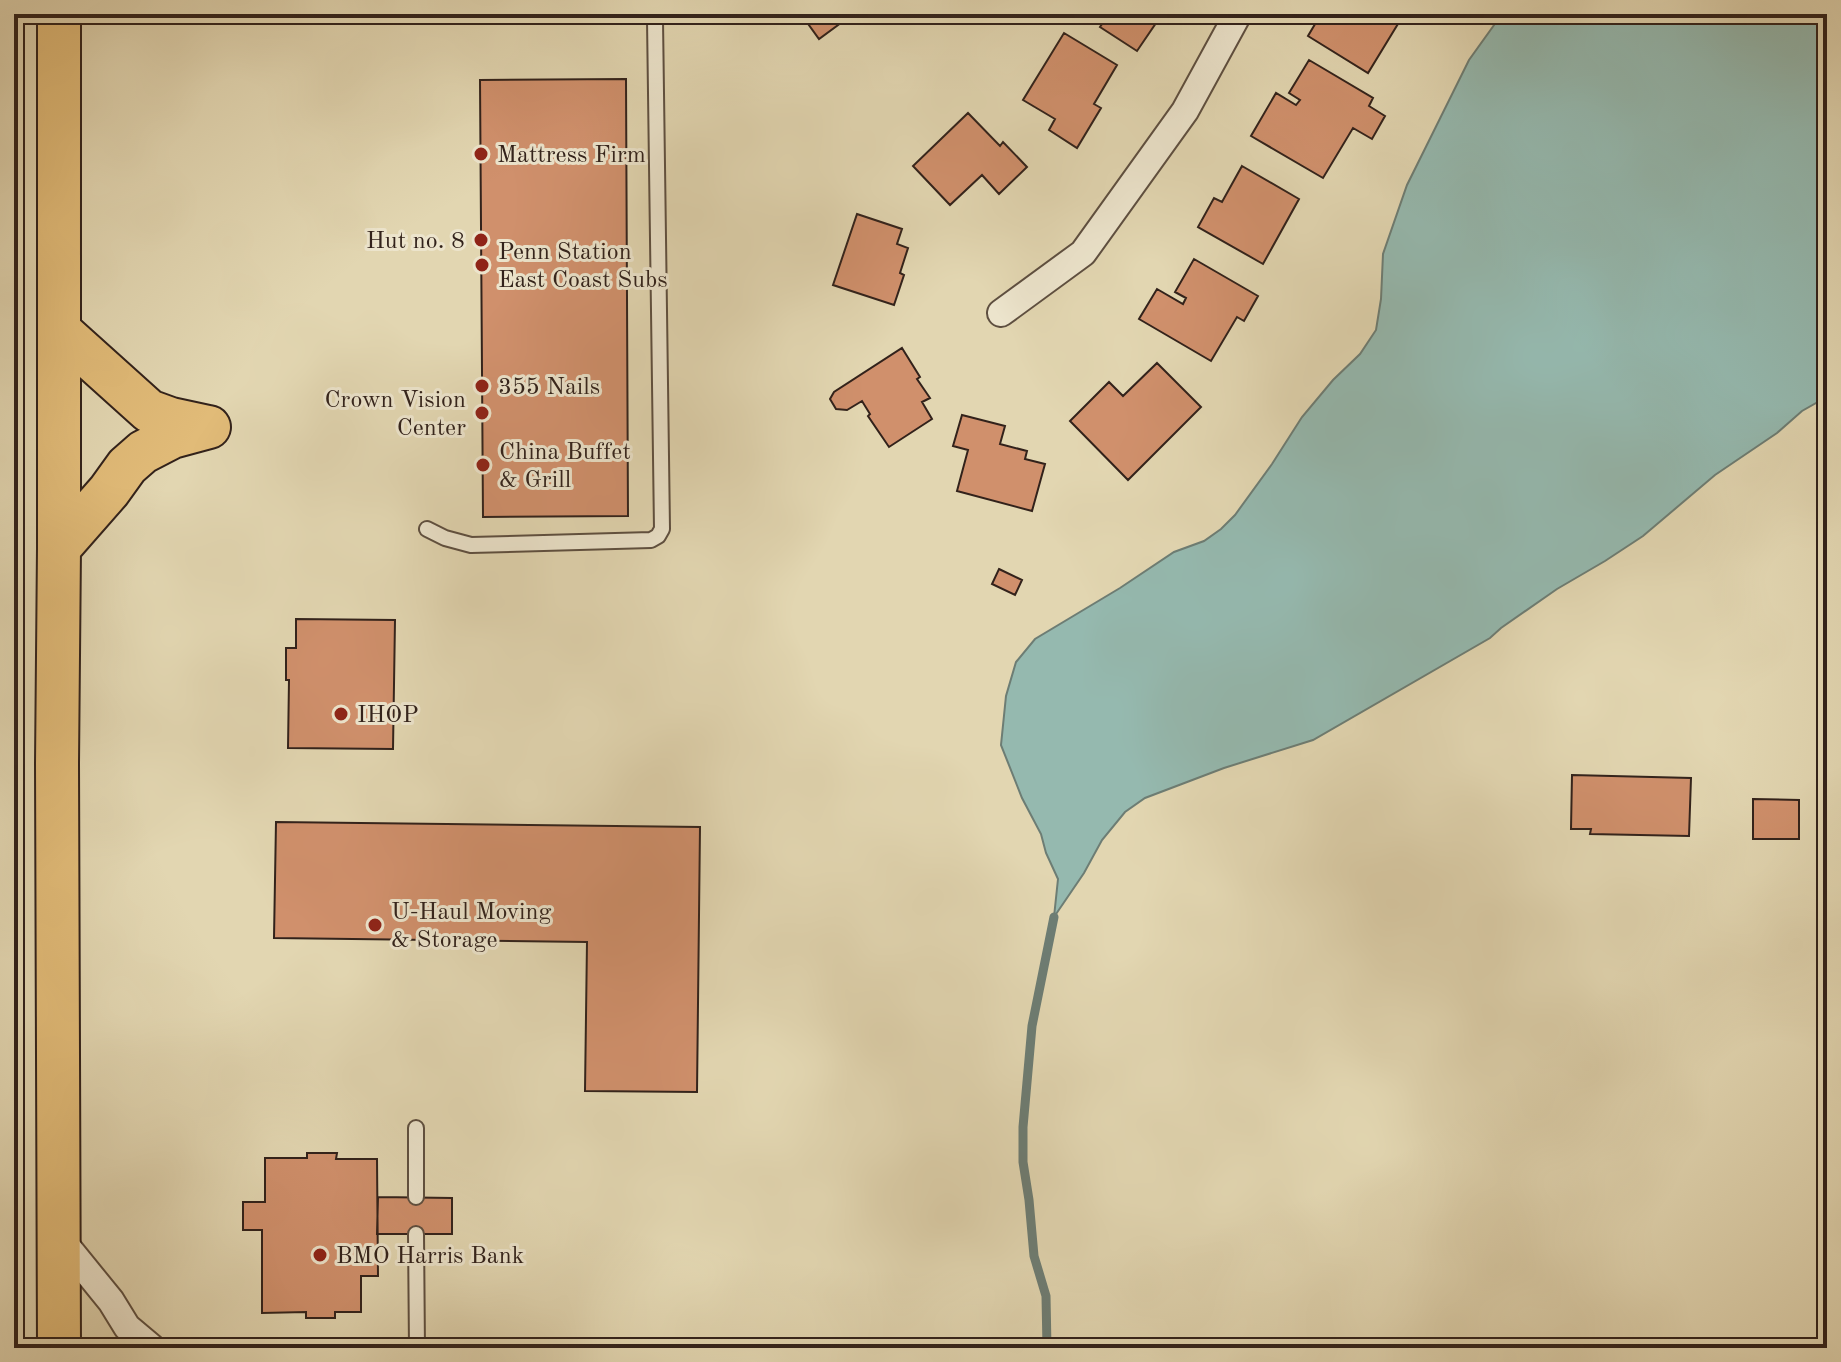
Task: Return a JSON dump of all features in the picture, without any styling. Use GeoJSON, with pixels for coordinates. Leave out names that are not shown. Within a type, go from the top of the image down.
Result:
{"type":"FeatureCollection","features":[{"type":"Feature","properties":{"kind":"main road"},"geometry":{"type":"LineString","coordinates":[[59,14],[59,1348]]}},
{"type":"Feature","properties":{"kind":"main road"},"geometry":{"type":"LineString","coordinates":[[59,330],[149,411],[209,427],[172,437],[143,452],[127,466],[59,548]]}},
{"type":"Feature","properties":{"kind":"street"},"geometry":{"type":"LineString","coordinates":[[1001,313],[1083,253],[1185,111],[1238,14]]}},
{"type":"Feature","properties":{"kind":"street"},"geometry":{"type":"LineString","coordinates":[[59,1237],[111,1301],[127,1327],[152,1348]]}},
{"type":"Feature","properties":{"kind":"lane"},"geometry":{"type":"LineString","coordinates":[[427,529],[471,545],[651,540],[662,529],[653,14]]}},
{"type":"Feature","properties":{"kind":"lane"},"geometry":{"type":"LineString","coordinates":[[416,1128],[416,1197]]}},
{"type":"Feature","properties":{"kind":"lane"},"geometry":{"type":"LineString","coordinates":[[416,1234],[417,1348]]}},
{"type":"Feature","properties":{"kind":"water"},"geometry":{"type":"Polygon","coordinates":[[[1502,14],[1827,14],[1827,391],[1823,399],[1715,475],[1643,536],[1557,589],[1490,638],[1313,740],[1224,768],[1145,798],[1125,812],[1102,840],[1054,917],[1058,879],[1001,745],[1006,696],[1016,662],[1035,639],[1174,552],[1204,541],[1221,529],[1272,464],[1302,417],[1360,354],[1376,330],[1383,254],[1407,185],[1469,60],[1502,14]]]}},
{"type":"Feature","properties":{"kind":"building"},"geometry":{"type":"Polygon","coordinates":[[[801,14],[853,14],[819,39],[801,14]]]}},
{"type":"Feature","properties":{"kind":"building"},"geometry":{"type":"Polygon","coordinates":[[[1086,14],[1150,14],[1147,18],[1156,23],[1137,51],[1086,14]]]}},
{"type":"Feature","properties":{"kind":"building"},"geometry":{"type":"Polygon","coordinates":[[[1321,14],[1404,14],[1368,73],[1308,36],[1321,14]]]}},
{"type":"Feature","properties":{"kind":"building"},"geometry":{"type":"Polygon","coordinates":[[[1064,33],[1117,65],[1094,104],[1101,108],[1077,148],[1049,130],[1055,119],[1023,100],[1064,33]]]}},
{"type":"Feature","properties":{"kind":"building"},"geometry":{"type":"Polygon","coordinates":[[[1309,60],[1373,98],[1369,106],[1385,116],[1372,139],[1353,128],[1323,178],[1251,136],[1276,93],[1296,105],[1300,100],[1289,93],[1309,60]]]}},
{"type":"Feature","properties":{"kind":"building"},"geometry":{"type":"Polygon","coordinates":[[[626,79],[628,516],[483,517],[480,80],[626,79]]]}},
{"type":"Feature","properties":{"kind":"building"},"geometry":{"type":"Polygon","coordinates":[[[968,113],[1000,146],[1003,142],[1027,167],[999,194],[982,175],[950,205],[913,166],[968,113]]]}},
{"type":"Feature","properties":{"kind":"building"},"geometry":{"type":"Polygon","coordinates":[[[1242,166],[1299,199],[1263,264],[1198,227],[1214,198],[1222,202],[1242,166]]]}},
{"type":"Feature","properties":{"kind":"building"},"geometry":{"type":"Polygon","coordinates":[[[857,214],[902,229],[897,244],[908,248],[900,273],[904,275],[894,305],[833,285],[857,214]]]}},
{"type":"Feature","properties":{"kind":"building"},"geometry":{"type":"Polygon","coordinates":[[[1194,259],[1258,296],[1244,321],[1237,317],[1211,361],[1139,319],[1157,289],[1183,304],[1186,298],[1175,292],[1194,259]]]}},
{"type":"Feature","properties":{"kind":"building"},"geometry":{"type":"Polygon","coordinates":[[[902,348],[930,398],[922,402],[932,419],[889,447],[868,416],[870,414],[862,401],[847,410],[836,409],[830,399],[834,392],[902,348]]]}},
{"type":"Feature","properties":{"kind":"building"},"geometry":{"type":"Polygon","coordinates":[[[1157,363],[1201,407],[1128,480],[1070,421],[1109,382],[1123,396],[1157,363]]]}},
{"type":"Feature","properties":{"kind":"building"},"geometry":{"type":"Polygon","coordinates":[[[962,415],[1005,426],[1000,444],[1027,451],[1025,459],[1045,464],[1032,511],[957,491],[968,450],[953,446],[962,415]]]}},
{"type":"Feature","properties":{"kind":"building"},"geometry":{"type":"Polygon","coordinates":[[[999,569],[1022,580],[1015,595],[992,584],[999,569]]]}},
{"type":"Feature","properties":{"kind":"building","name":"IHOP"},"geometry":{"type":"Polygon","coordinates":[[[296,619],[395,620],[393,749],[288,748],[286,648],[296,648],[296,619]]]}},
{"type":"Feature","properties":{"kind":"building"},"geometry":{"type":"Polygon","coordinates":[[[1572,775],[1691,778],[1689,836],[1590,834],[1591,829],[1571,829],[1572,775]]]}},
{"type":"Feature","properties":{"kind":"building"},"geometry":{"type":"Polygon","coordinates":[[[1753,799],[1799,800],[1799,839],[1753,839],[1753,799]]]}},
{"type":"Feature","properties":{"kind":"building"},"geometry":{"type":"Polygon","coordinates":[[[276,822],[700,827],[697,1092],[585,1091],[587,942],[274,938],[276,822]]]}},
{"type":"Feature","properties":{"kind":"building","name":"BMO Harris Bank"},"geometry":{"type":"Polygon","coordinates":[[[307,1153],[337,1153],[336,1159],[377,1159],[378,1276],[361,1276],[361,1312],[335,1312],[335,1318],[306,1318],[306,1312],[262,1313],[262,1230],[243,1230],[243,1202],[265,1202],[265,1158],[307,1158],[307,1153]]]}},
{"type":"Feature","properties":{"kind":"building"},"geometry":{"type":"Polygon","coordinates":[[[378,1197],[452,1198],[452,1234],[377,1234],[378,1197]]]}},
{"type":"Feature","properties":{"kind":"waterway"},"geometry":{"type":"LineString","coordinates":[[1047,1348],[1046,1296],[1034,1256],[1023,1162],[1023,1127],[1032,1026],[1054,917]]}},
{"type":"Feature","properties":{"kind":"place","name":"Mattress Firm"},"geometry":{"type":"Point","coordinates":[481,154]}},
{"type":"Feature","properties":{"kind":"place","name":"Hut no. 8"},"geometry":{"type":"Point","coordinates":[481,240]}},
{"type":"Feature","properties":{"kind":"place","name":"Penn Station East Coast Subs"},"geometry":{"type":"Point","coordinates":[482,265]}},
{"type":"Feature","properties":{"kind":"place","name":"355 Nails"},"geometry":{"type":"Point","coordinates":[482,386]}},
{"type":"Feature","properties":{"kind":"place","name":"Crown Vision Center"},"geometry":{"type":"Point","coordinates":[482,413]}},
{"type":"Feature","properties":{"kind":"place","name":"China Buffet & Grill"},"geometry":{"type":"Point","coordinates":[483,465]}},
{"type":"Feature","properties":{"kind":"place","name":"IHOP"},"geometry":{"type":"Point","coordinates":[341,714]}},
{"type":"Feature","properties":{"kind":"place","name":"U-Haul Moving & Storage"},"geometry":{"type":"Point","coordinates":[375,925]}},
{"type":"Feature","properties":{"kind":"place","name":"BMO Harris Bank"},"geometry":{"type":"Point","coordinates":[320,1255]}}]}
